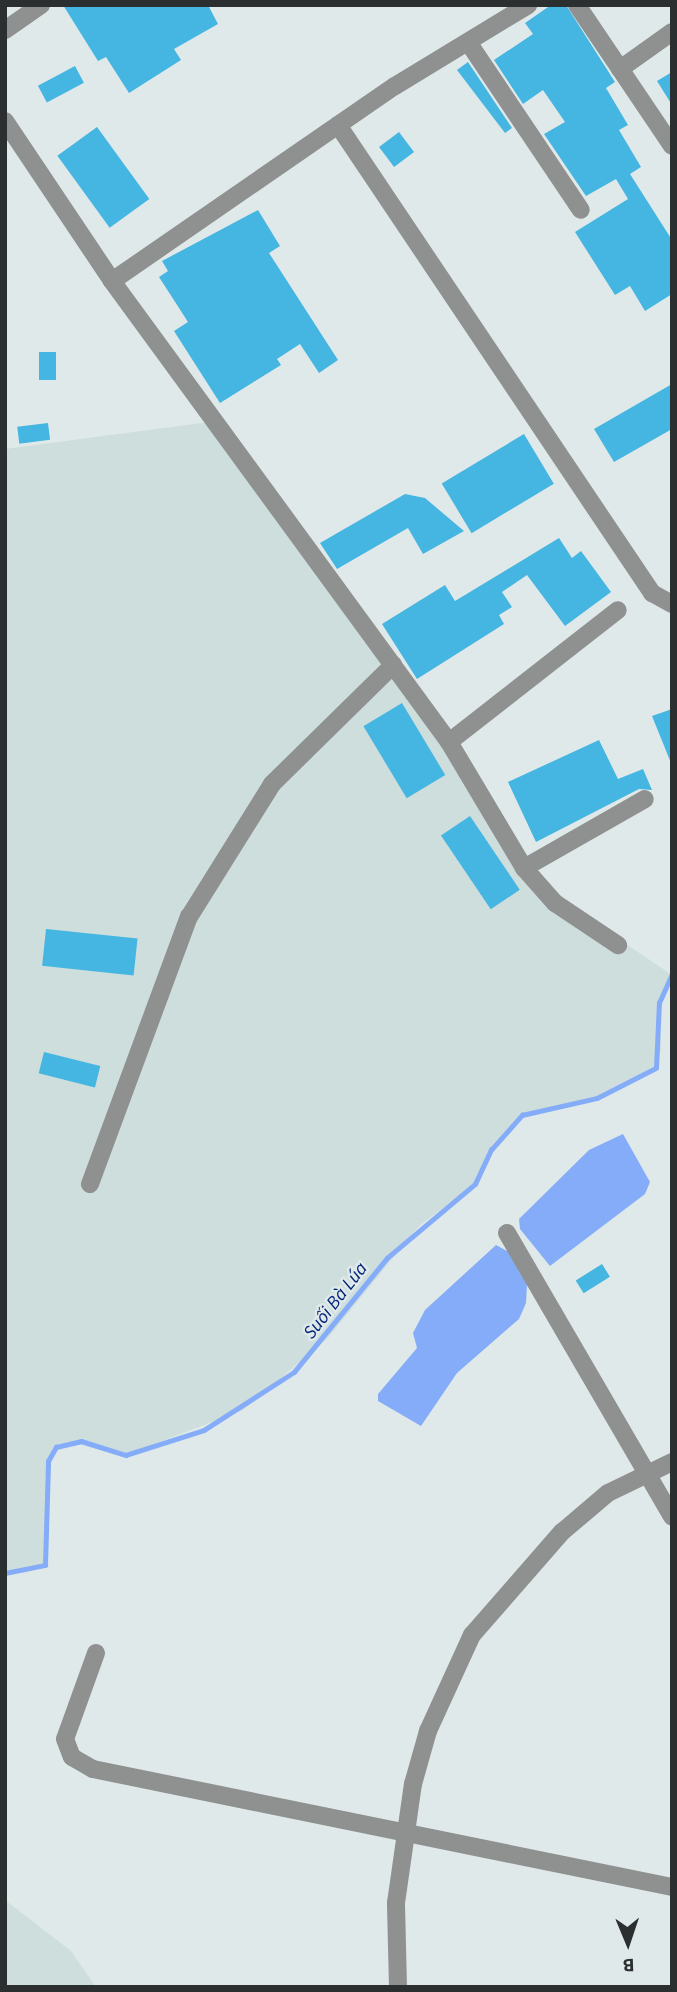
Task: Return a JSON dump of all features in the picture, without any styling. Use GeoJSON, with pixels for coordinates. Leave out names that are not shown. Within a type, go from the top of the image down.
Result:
{"type":"FeatureCollection","features":[{"type":"Feature","properties":{"kind":"street"},"geometry":{"type":"LineString","coordinates":[[5,30],[41,5]]}},
{"type":"Feature","properties":{"kind":"street"},"geometry":{"type":"LineString","coordinates":[[112,281],[338,125],[528,5]]}},
{"type":"Feature","properties":{"kind":"street"},"geometry":{"type":"LineString","coordinates":[[577,5],[672,146]]}},
{"type":"Feature","properties":{"kind":"street"},"geometry":{"type":"LineString","coordinates":[[620,69],[672,32]]}},
{"type":"Feature","properties":{"kind":"street"},"geometry":{"type":"LineString","coordinates":[[468,42],[581,210]]}},
{"type":"Feature","properties":{"kind":"street"},"geometry":{"type":"LineString","coordinates":[[5,121],[112,281],[449,742],[523,868],[555,903],[618,945]]}},
{"type":"Feature","properties":{"kind":"street"},"geometry":{"type":"LineString","coordinates":[[338,125],[652,593],[672,604]]}},
{"type":"Feature","properties":{"kind":"street"},"geometry":{"type":"LineString","coordinates":[[449,742],[618,610]]}},
{"type":"Feature","properties":{"kind":"street"},"geometry":{"type":"LineString","coordinates":[[90,1184],[201,896],[272,784],[393,665]]}},
{"type":"Feature","properties":{"kind":"street"},"geometry":{"type":"LineString","coordinates":[[523,868],[646,799]]}},
{"type":"Feature","properties":{"kind":"street"},"geometry":{"type":"LineString","coordinates":[[507,1233],[644,1476],[672,1516]]}},
{"type":"Feature","properties":{"kind":"street"},"geometry":{"type":"LineString","coordinates":[[398,1987],[396,1903],[405,1833],[428,1731],[472,1635],[562,1532],[608,1493],[672,1462]]}},
{"type":"Feature","properties":{"kind":"street"},"geometry":{"type":"LineString","coordinates":[[96,1653],[65,1739],[72,1757],[93,1769],[672,1887]]}},
{"type":"Feature","properties":{"kind":"shaded area"},"geometry":{"type":"Polygon","coordinates":[[[209,422],[444,745],[519,872],[672,975],[659,1003],[661,1050],[656,1068],[597,1098],[521,1115],[491,1150],[475,1184],[419,1226],[327,1339],[243,1410],[126,1455],[81,1441],[56,1447],[48,1461],[45,1565],[5,1573],[5,449],[209,422]]]}},
{"type":"Feature","properties":{"kind":"shaded area"},"geometry":{"type":"Polygon","coordinates":[[[5,1900],[71,1951],[96,1987],[5,1987],[5,1900]]]}},
{"type":"Feature","properties":{"kind":"water"},"geometry":{"type":"Polygon","coordinates":[[[623,1134],[650,1182],[645,1194],[550,1266],[520,1229],[519,1219],[589,1150],[623,1134]]]}},
{"type":"Feature","properties":{"kind":"water"},"geometry":{"type":"Polygon","coordinates":[[[496,1245],[509,1252],[527,1284],[526,1303],[519,1319],[457,1373],[421,1426],[378,1401],[378,1394],[417,1348],[413,1333],[425,1310],[496,1245]]]}},
{"type":"Feature","properties":{"kind":"building"},"geometry":{"type":"Polygon","coordinates":[[[63,5],[208,5],[218,24],[174,49],[181,60],[129,93],[106,57],[98,61],[63,5]]]}},
{"type":"Feature","properties":{"kind":"building"},"geometry":{"type":"Polygon","coordinates":[[[551,5],[566,5],[615,82],[606,88],[628,125],[619,130],[641,167],[630,174],[672,240],[672,294],[645,311],[630,286],[615,295],[575,232],[628,199],[616,179],[586,196],[544,134],[565,122],[543,90],[523,104],[494,60],[533,34],[525,23],[551,5]]]}},
{"type":"Feature","properties":{"kind":"building"},"geometry":{"type":"Polygon","coordinates":[[[468,62],[512,128],[505,133],[457,70],[468,62]]]}},
{"type":"Feature","properties":{"kind":"building"},"geometry":{"type":"Polygon","coordinates":[[[75,66],[84,83],[47,102],[38,86],[75,66]]]}},
{"type":"Feature","properties":{"kind":"building"},"geometry":{"type":"Polygon","coordinates":[[[672,72],[672,105],[657,81],[672,72]]]}},
{"type":"Feature","properties":{"kind":"building"},"geometry":{"type":"Polygon","coordinates":[[[97,127],[149,199],[110,228],[57,156],[97,127]]]}},
{"type":"Feature","properties":{"kind":"building"},"geometry":{"type":"Polygon","coordinates":[[[399,132],[414,152],[394,167],[379,147],[399,132]]]}},
{"type":"Feature","properties":{"kind":"building"},"geometry":{"type":"Polygon","coordinates":[[[258,210],[280,246],[269,253],[338,360],[319,373],[300,344],[277,359],[281,365],[220,403],[174,331],[188,322],[159,277],[168,271],[162,261],[258,210]]]}},
{"type":"Feature","properties":{"kind":"building"},"geometry":{"type":"Polygon","coordinates":[[[39,352],[56,352],[56,380],[39,380],[39,352]]]}},
{"type":"Feature","properties":{"kind":"building"},"geometry":{"type":"Polygon","coordinates":[[[672,384],[672,429],[614,462],[594,429],[672,384]]]}},
{"type":"Feature","properties":{"kind":"building"},"geometry":{"type":"Polygon","coordinates":[[[48,423],[50,440],[19,444],[17,427],[48,423]]]}},
{"type":"Feature","properties":{"kind":"building"},"geometry":{"type":"Polygon","coordinates":[[[524,434],[554,484],[472,533],[442,483],[524,434]]]}},
{"type":"Feature","properties":{"kind":"building"},"geometry":{"type":"Polygon","coordinates":[[[405,494],[425,498],[464,531],[423,554],[408,528],[337,569],[320,543],[405,494]]]}},
{"type":"Feature","properties":{"kind":"building"},"geometry":{"type":"Polygon","coordinates":[[[559,538],[572,558],[581,551],[611,592],[565,626],[527,575],[502,592],[512,607],[499,615],[504,624],[417,679],[382,624],[445,585],[455,601],[559,538]]]}},
{"type":"Feature","properties":{"kind":"building"},"geometry":{"type":"Polygon","coordinates":[[[402,703],[445,775],[407,798],[363,726],[402,703]]]}},
{"type":"Feature","properties":{"kind":"building"},"geometry":{"type":"Polygon","coordinates":[[[672,709],[672,763],[671,763],[652,716],[672,709]]]}},
{"type":"Feature","properties":{"kind":"building"},"geometry":{"type":"Polygon","coordinates":[[[599,740],[618,779],[643,769],[652,790],[639,789],[536,842],[508,782],[599,740]]]}},
{"type":"Feature","properties":{"kind":"building"},"geometry":{"type":"Polygon","coordinates":[[[470,816],[520,890],[491,909],[441,836],[470,816]]]}},
{"type":"Feature","properties":{"kind":"building"},"geometry":{"type":"Polygon","coordinates":[[[46,929],[137,939],[134,975],[42,966],[46,929]]]}},
{"type":"Feature","properties":{"kind":"building"},"geometry":{"type":"Polygon","coordinates":[[[44,1052],[100,1066],[95,1087],[39,1073],[44,1052]]]}},
{"type":"Feature","properties":{"kind":"building"},"geometry":{"type":"Polygon","coordinates":[[[602,1264],[610,1277],[584,1293],[576,1280],[602,1264]]]}},
{"type":"Feature","properties":{"kind":"waterway","name":"Suối Bà Lúa"},"geometry":{"type":"LineString","coordinates":[[5,1573],[45,1565],[48,1461],[56,1447],[81,1441],[126,1455],[204,1430],[294,1372],[387,1258],[475,1184],[491,1150],[522,1115],[597,1098],[656,1068],[659,1003],[672,974]]}}]}
